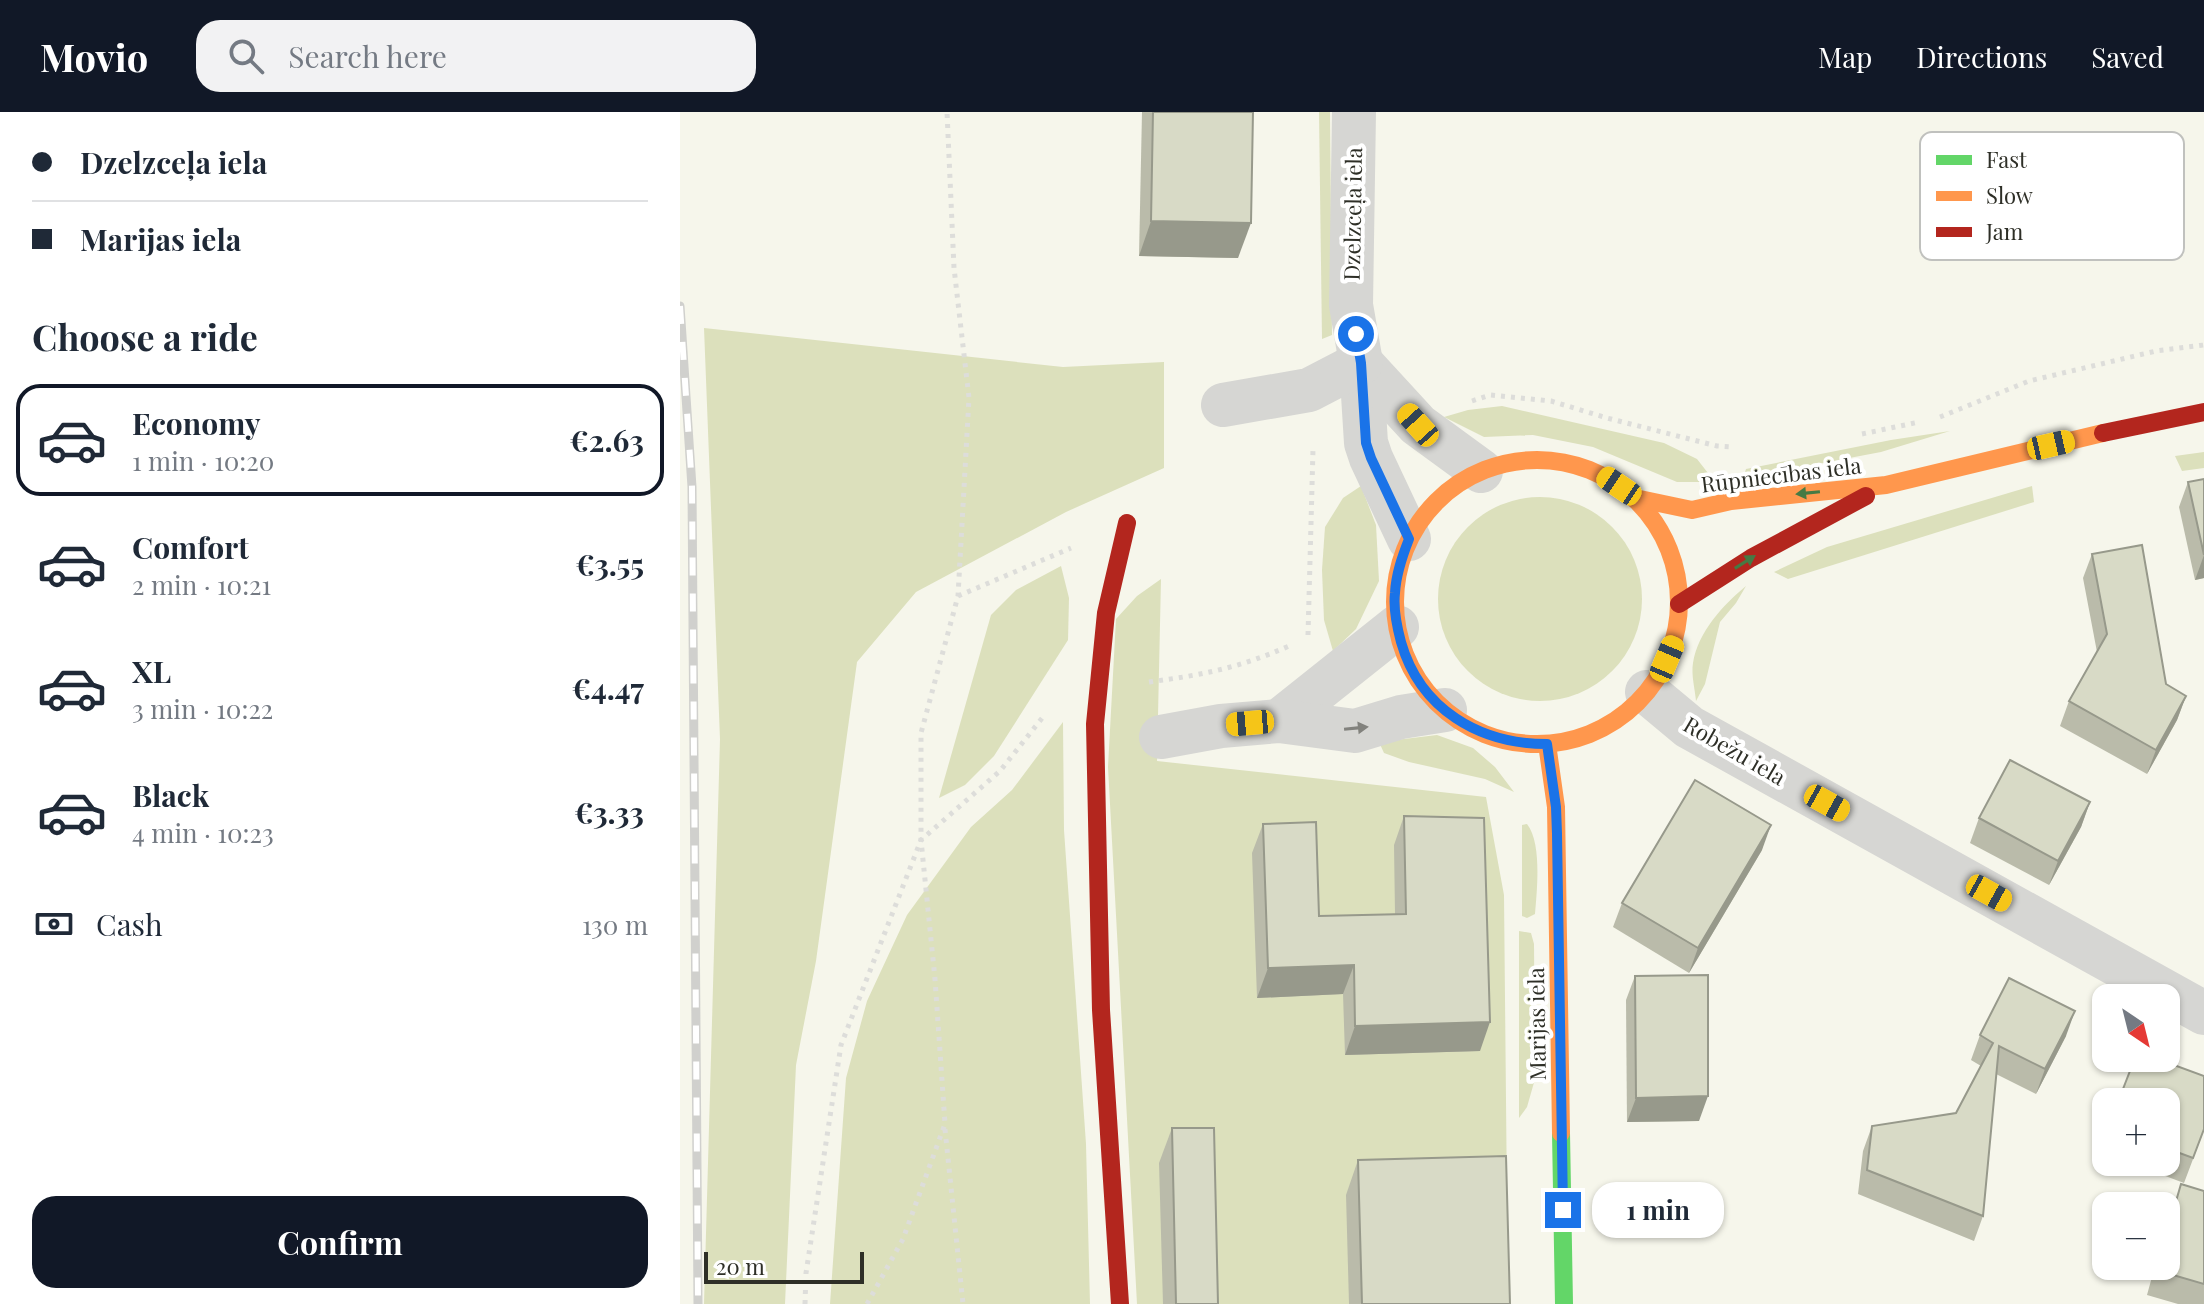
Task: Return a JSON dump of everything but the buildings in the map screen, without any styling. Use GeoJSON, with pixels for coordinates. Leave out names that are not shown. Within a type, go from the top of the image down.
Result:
{"type":"FeatureCollection","features":[{"type":"Feature","properties":{"kind":"street","name":"Dzelzceļa iela"},"geometry":{"type":"LineString","coordinates":[[1354,112],[1351,305],[1361,363],[1366,443],[1409,539]]}},
{"type":"Feature","properties":{"kind":"street"},"geometry":{"type":"LineString","coordinates":[[1223,405],[1309,390],[1361,363],[1418,425],[1481,471]]}},
{"type":"Feature","properties":{"kind":"street","name":"Rūpniecības iela"},"geometry":{"type":"LineString","coordinates":[[1635,498],[1692,510],[1731,501],[1886,485],[2145,423],[2204,412]]}},
{"type":"Feature","properties":{"kind":"street"},"geometry":{"type":"LineString","coordinates":[[1544,459],[1576,464],[1606,477],[1635,498],[1654,519],[1669,548],[1679,579],[1674,644],[1661,674],[1647,692],[1618,719],[1590,734],[1547,744],[1497,738],[1468,727],[1445,710],[1421,685],[1406,657],[1397,627],[1394,595],[1399,565],[1409,539],[1429,509],[1452,487],[1481,471],[1511,461],[1544,459]]}},
{"type":"Feature","properties":{"kind":"street","name":"Rūpniecības iela"},"geometry":{"type":"LineString","coordinates":[[1679,604],[1751,558],[1886,485]]}},
{"type":"Feature","properties":{"kind":"street"},"geometry":{"type":"LineString","coordinates":[[1120,1304],[1101,1010],[1095,724],[1106,613],[1127,523]]}},
{"type":"Feature","properties":{"kind":"street"},"geometry":{"type":"LineString","coordinates":[[1279,721],[1397,627]]}},
{"type":"Feature","properties":{"kind":"street","name":"Robežu iela"},"geometry":{"type":"LineString","coordinates":[[1647,692],[1689,727],[2204,1013]]}},
{"type":"Feature","properties":{"kind":"street"},"geometry":{"type":"LineString","coordinates":[[1161,737],[1221,726],[1279,721],[1355,731],[1401,717],[1445,710]]}},
{"type":"Feature","properties":{"kind":"street","name":"Marijas iela"},"geometry":{"type":"LineString","coordinates":[[1547,744],[1557,834],[1564,1304]]}},
{"type":"Feature","properties":{"kind":"path"},"geometry":{"type":"LineString","coordinates":[[947,112],[954,268],[969,398],[958,596],[921,733],[921,840],[963,1304]]}},
{"type":"Feature","properties":{"kind":"path"},"geometry":{"type":"LineString","coordinates":[[1852,436],[1942,417],[2029,381],[2156,351],[2204,345]]}},
{"type":"Feature","properties":{"kind":"path"},"geometry":{"type":"LineString","coordinates":[[1462,404],[1490,395],[1551,401],[1717,446],[1747,449]]}},
{"type":"Feature","properties":{"kind":"path"},"geometry":{"type":"LineString","coordinates":[[1308,637],[1314,466],[1312,436]]}},
{"type":"Feature","properties":{"kind":"path"},"geometry":{"type":"LineString","coordinates":[[958,596],[1127,523]]}},
{"type":"Feature","properties":{"kind":"path"},"geometry":{"type":"LineString","coordinates":[[1197,676],[1254,661],[1295,643]]}},
{"type":"Feature","properties":{"kind":"path"},"geometry":{"type":"LineString","coordinates":[[805,1304],[806,1273],[841,1045],[921,840],[1000,771],[1047,712]]}},
{"type":"Feature","properties":{"kind":"path"},"geometry":{"type":"LineString","coordinates":[[867,1304],[903,1239],[945,1124]]}},
{"type":"Feature","properties":{"kind":"green space"},"geometry":{"type":"Polygon","coordinates":[[[1319,112],[1330,112],[1332,335],[1322,339],[1319,112]]]}},
{"type":"Feature","properties":{"kind":"green space"},"geometry":{"type":"Polygon","coordinates":[[[704,328],[1063,367],[1164,362],[1164,468],[1066,512],[916,592],[857,662],[816,961],[796,1065],[785,1304],[704,1304],[720,739],[704,328]]]}},
{"type":"Feature","properties":{"kind":"green space"},"geometry":{"type":"Polygon","coordinates":[[[1502,406],[1664,443],[1697,459],[1715,482],[1677,482],[1593,447],[1533,435],[1484,437],[1444,417],[1468,410],[1502,406]]]}},
{"type":"Feature","properties":{"kind":"green space"},"geometry":{"type":"Polygon","coordinates":[[[1950,431],[1881,452],[1743,478],[1746,469],[1950,431]]]}},
{"type":"Feature","properties":{"kind":"green space"},"geometry":{"type":"Polygon","coordinates":[[[2204,452],[2204,468],[2182,471],[2175,456],[2204,452]]]}},
{"type":"Feature","properties":{"kind":"green space"},"geometry":{"type":"Polygon","coordinates":[[[1361,486],[1376,525],[1379,581],[1356,629],[1333,651],[1324,620],[1322,570],[1325,527],[1343,498],[1361,486]]]}},
{"type":"Feature","properties":{"kind":"green space"},"geometry":{"type":"Polygon","coordinates":[[[2032,486],[2034,502],[1788,579],[1774,572],[1827,547],[2032,486]]]}},
{"type":"Feature","properties":{"kind":"green space"},"geometry":{"type":"Polygon","coordinates":[[[1540,497],[1579,505],[1612,527],[1634,560],[1642,599],[1634,638],[1612,671],[1579,693],[1540,701],[1501,693],[1468,671],[1446,638],[1438,599],[1446,560],[1468,527],[1501,505],[1540,497]]]}},
{"type":"Feature","properties":{"kind":"green space"},"geometry":{"type":"Polygon","coordinates":[[[1061,566],[1069,598],[1068,640],[994,756],[965,785],[939,798],[991,615],[1016,590],[1061,566]]]}},
{"type":"Feature","properties":{"kind":"green space"},"geometry":{"type":"Polygon","coordinates":[[[1161,579],[1157,761],[1486,797],[1504,895],[1508,1304],[1137,1304],[1108,767],[1116,619],[1137,596],[1161,579]]]}},
{"type":"Feature","properties":{"kind":"green space"},"geometry":{"type":"Polygon","coordinates":[[[1746,586],[1720,622],[1705,684],[1696,701],[1693,668],[1700,641],[1720,611],[1746,586]]]}},
{"type":"Feature","properties":{"kind":"green space"},"geometry":{"type":"Polygon","coordinates":[[[1063,722],[1064,830],[1086,1144],[1090,1304],[830,1304],[846,1078],[867,1001],[907,915],[971,827],[1012,790],[1063,722]]]}},
{"type":"Feature","properties":{"kind":"green space"},"geometry":{"type":"Polygon","coordinates":[[[1437,735],[1473,748],[1495,767],[1514,792],[1485,779],[1409,762],[1384,753],[1379,742],[1437,735]]]}},
{"type":"Feature","properties":{"kind":"green space"},"geometry":{"type":"Polygon","coordinates":[[[1527,824],[1535,843],[1537,892],[1535,914],[1527,918],[1522,916],[1522,825],[1527,824]]]}},
{"type":"Feature","properties":{"kind":"green space"},"geometry":{"type":"Polygon","coordinates":[[[1519,931],[1531,933],[1534,944],[1535,1079],[1527,1107],[1519,1118],[1519,931]]]}},
{"type":"Feature","properties":{"kind":"railway"},"geometry":{"type":"LineString","coordinates":[[680,306],[692,487],[698,1304]]}},
{"type":"Feature","properties":{"kind":"traffic: fast"},"geometry":{"type":"LineString","coordinates":[[1561,1133],[1564,1304]]}},
{"type":"Feature","properties":{"kind":"traffic: slow"},"geometry":{"type":"LineString","coordinates":[[1635,498],[1692,510],[1731,501],[1886,485],[2103,433]]}},
{"type":"Feature","properties":{"kind":"traffic: slow"},"geometry":{"type":"LineString","coordinates":[[1523,460],[1551,460],[1578,466],[1604,477],[1638,501],[1655,523],[1668,548],[1679,588],[1679,602],[1679,616],[1668,656],[1655,681],[1638,703],[1604,727],[1578,738],[1551,744],[1523,744],[1496,738],[1470,727],[1436,703],[1412,669],[1401,643],[1395,616],[1395,588],[1401,561],[1412,535],[1436,501],[1470,477],[1496,466],[1523,460]]}},
{"type":"Feature","properties":{"kind":"traffic: slow"},"geometry":{"type":"LineString","coordinates":[[1547,744],[1556,807],[1561,1133]]}},
{"type":"Feature","properties":{"kind":"traffic: jam"},"geometry":{"type":"LineString","coordinates":[[2103,433],[2204,412]]}},
{"type":"Feature","properties":{"kind":"traffic: jam"},"geometry":{"type":"LineString","coordinates":[[1679,604],[1751,558],[1866,496]]}},
{"type":"Feature","properties":{"kind":"traffic: jam"},"geometry":{"type":"LineString","coordinates":[[1120,1304],[1101,1010],[1095,724],[1106,613],[1127,523]]}},
{"type":"Feature","properties":{"kind":"route"},"geometry":{"type":"LineString","coordinates":[[1356,334],[1366,443],[1409,539],[1399,565],[1394,595],[1397,627],[1406,657],[1421,685],[1442,708],[1468,727],[1497,738],[1547,744],[1557,834],[1563,1210]]}}]}
